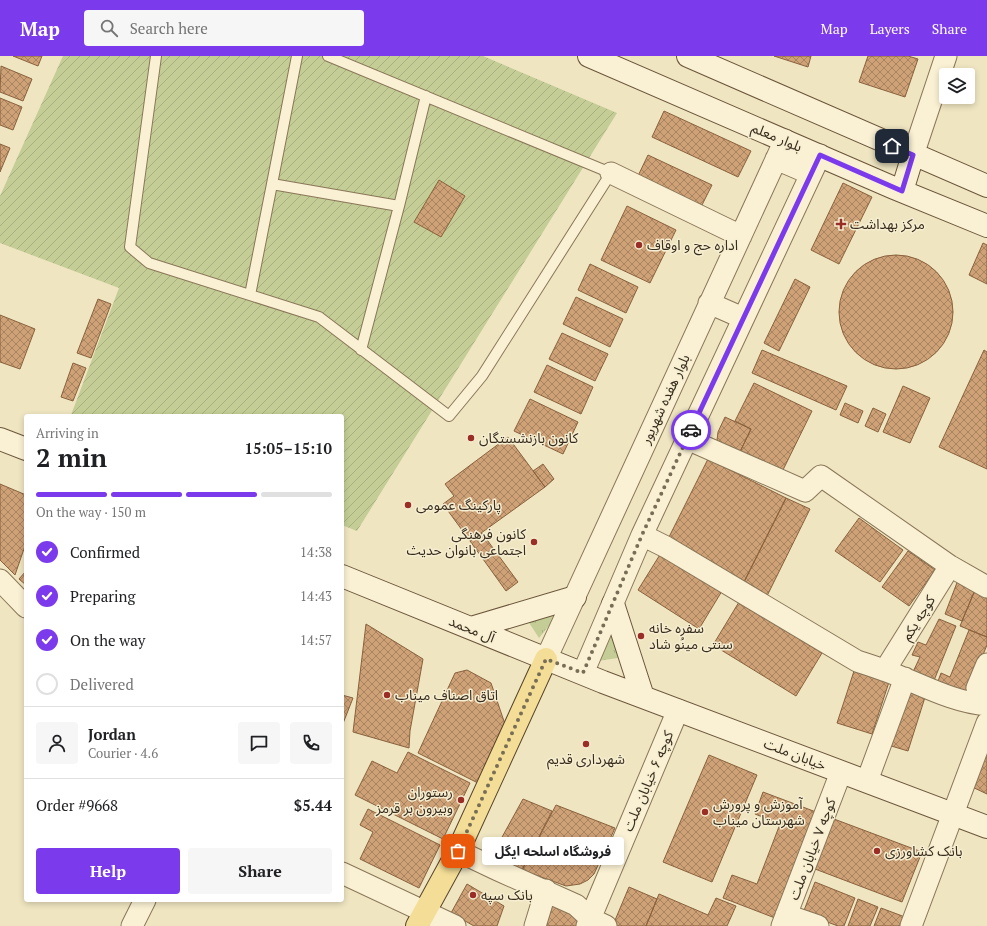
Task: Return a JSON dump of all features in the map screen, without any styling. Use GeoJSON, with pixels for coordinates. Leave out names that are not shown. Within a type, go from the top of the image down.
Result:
{"type":"FeatureCollection","features":[{"type":"Feature","properties":{"kind":"main road","name":"بلوار معلم"},"geometry":{"type":"LineString","coordinates":[[589,56],[780,150],[815,164],[902,191],[987,226]]}},
{"type":"Feature","properties":{"kind":"main road"},"geometry":{"type":"LineString","coordinates":[[688,56],[987,186]]}},
{"type":"Feature","properties":{"kind":"main road"},"geometry":{"type":"LineString","coordinates":[[902,191],[913,155]]}},
{"type":"Feature","properties":{"kind":"main road"},"geometry":{"type":"LineString","coordinates":[[0,439],[24,448]]}},
{"type":"Feature","properties":{"kind":"main road","name":"آل محمد"},"geometry":{"type":"LineString","coordinates":[[344,577],[593,677]]}},
{"type":"Feature","properties":{"kind":"main road"},"geometry":{"type":"LineString","coordinates":[[471,628],[575,597]]}},
{"type":"Feature","properties":{"kind":"main road"},"geometry":{"type":"LineString","coordinates":[[612,604],[643,697]]}},
{"type":"Feature","properties":{"kind":"main road"},"geometry":{"type":"LineString","coordinates":[[421,919],[458,851],[546,659]]}},
{"type":"Feature","properties":{"kind":"main road","name":"خیابان ملت"},"geometry":{"type":"LineString","coordinates":[[593,677],[987,827]]}},
{"type":"Feature","properties":{"kind":"street"},"geometry":{"type":"LineString","coordinates":[[913,155],[946,56]]}},
{"type":"Feature","properties":{"kind":"street","name":"بلوار هفده شهریور"},"geometry":{"type":"LineString","coordinates":[[546,659],[780,150]]}},
{"type":"Feature","properties":{"kind":"street"},"geometry":{"type":"LineString","coordinates":[[593,677],[612,604],[642,535],[815,164]]}},
{"type":"Feature","properties":{"kind":"street"},"geometry":{"type":"LineString","coordinates":[[611,172],[740,236]]}},
{"type":"Feature","properties":{"kind":"street"},"geometry":{"type":"LineString","coordinates":[[709,303],[744,318]]}},
{"type":"Feature","properties":{"kind":"street"},"geometry":{"type":"LineString","coordinates":[[687,439],[805,491],[821,476],[950,566],[987,587]]}},
{"type":"Feature","properties":{"kind":"street"},"geometry":{"type":"LineString","coordinates":[[642,535],[673,551],[857,662],[885,670],[971,704],[987,705]]}},
{"type":"Feature","properties":{"kind":"street","name":"کوچه یکم"},"geometry":{"type":"LineString","coordinates":[[885,670],[950,566]]}},
{"type":"Feature","properties":{"kind":"street"},"geometry":{"type":"LineString","coordinates":[[0,580],[24,604]]}},
{"type":"Feature","properties":{"kind":"street"},"geometry":{"type":"LineString","coordinates":[[987,664],[977,688],[987,698]]}},
{"type":"Feature","properties":{"kind":"street"},"geometry":{"type":"LineString","coordinates":[[867,781],[905,678]]}},
{"type":"Feature","properties":{"kind":"street","name":"کوچه ۶ خیابان ملت"},"geometry":{"type":"LineString","coordinates":[[594,924],[678,710]]}},
{"type":"Feature","properties":{"kind":"street"},"geometry":{"type":"LineString","coordinates":[[911,926],[987,723]]}},
{"type":"Feature","properties":{"kind":"street","name":"کوچه ۷ خیابان ملت"},"geometry":{"type":"LineString","coordinates":[[784,920],[841,772]]}},
{"type":"Feature","properties":{"kind":"street"},"geometry":{"type":"LineString","coordinates":[[458,851],[576,905],[594,924]]}},
{"type":"Feature","properties":{"kind":"street"},"geometry":{"type":"LineString","coordinates":[[344,874],[421,919],[455,926]]}},
{"type":"Feature","properties":{"kind":"street"},"geometry":{"type":"LineString","coordinates":[[535,926],[546,890]]}},
{"type":"Feature","properties":{"kind":"street"},"geometry":{"type":"LineString","coordinates":[[132,926],[144,902]]}},
{"type":"Feature","properties":{"kind":"street"},"geometry":{"type":"LineString","coordinates":[[784,920],[818,926]]}},
{"type":"Feature","properties":{"kind":"lane"},"geometry":{"type":"LineString","coordinates":[[156,56],[130,247],[149,263],[319,317],[449,416],[482,376],[611,172],[328,56]]}},
{"type":"Feature","properties":{"kind":"lane"},"geometry":{"type":"LineString","coordinates":[[250,295],[297,56]]}},
{"type":"Feature","properties":{"kind":"lane"},"geometry":{"type":"LineString","coordinates":[[361,350],[426,96]]}},
{"type":"Feature","properties":{"kind":"lane"},"geometry":{"type":"LineString","coordinates":[[272,184],[399,206]]}},
{"type":"Feature","properties":{"kind":"green space"},"geometry":{"type":"Polygon","coordinates":[[[63,56],[483,56],[617,113],[357,531],[344,526],[344,414],[71,414],[119,288],[0,243],[0,196],[63,56]]]}},
{"type":"Feature","properties":{"kind":"green space"},"geometry":{"type":"Polygon","coordinates":[[[560,612],[539,638],[524,615],[560,612]]]}},
{"type":"Feature","properties":{"kind":"green space"},"geometry":{"type":"Polygon","coordinates":[[[608,628],[625,657],[597,661],[608,628]]]}},
{"type":"Feature","properties":{"kind":"building"},"geometry":{"type":"Polygon","coordinates":[[[13,56],[42,56],[38,66],[13,56]]]}},
{"type":"Feature","properties":{"kind":"building"},"geometry":{"type":"Polygon","coordinates":[[[774,56],[811,56],[808,67],[774,56]]]}},
{"type":"Feature","properties":{"kind":"building"},"geometry":{"type":"Polygon","coordinates":[[[868,56],[908,56],[918,59],[905,97],[859,82],[868,56]]]}},
{"type":"Feature","properties":{"kind":"building"},"geometry":{"type":"Polygon","coordinates":[[[1,66],[32,79],[23,101],[0,92],[1,66]]]}},
{"type":"Feature","properties":{"kind":"building"},"geometry":{"type":"Polygon","coordinates":[[[0,98],[22,107],[13,130],[0,125],[0,98]]]}},
{"type":"Feature","properties":{"kind":"building"},"geometry":{"type":"Polygon","coordinates":[[[664,111],[751,151],[738,177],[652,137],[664,111]]]}},
{"type":"Feature","properties":{"kind":"building"},"geometry":{"type":"Polygon","coordinates":[[[0,144],[10,148],[0,172],[0,144]]]}},
{"type":"Feature","properties":{"kind":"building"},"geometry":{"type":"Polygon","coordinates":[[[648,155],[712,185],[700,209],[636,180],[648,155]]]}},
{"type":"Feature","properties":{"kind":"building"},"geometry":{"type":"Polygon","coordinates":[[[439,180],[465,196],[441,237],[414,222],[439,180]]]}},
{"type":"Feature","properties":{"kind":"building","name":"مرکز بهداشت"},"geometry":{"type":"Polygon","coordinates":[[[843,183],[872,197],[839,264],[811,250],[843,183]]]}},
{"type":"Feature","properties":{"kind":"building","name":"اداره حج و اوقاف"},"geometry":{"type":"Polygon","coordinates":[[[627,206],[676,230],[650,283],[601,260],[627,206]]]}},
{"type":"Feature","properties":{"kind":"building"},"geometry":{"type":"Polygon","coordinates":[[[983,243],[987,245],[987,284],[969,275],[983,243]]]}},
{"type":"Feature","properties":{"kind":"building"},"geometry":{"type":"Polygon","coordinates":[[[896,255],[918,259],[937,271],[949,290],[953,312],[949,334],[937,353],[918,365],[896,369],[874,365],[855,353],[843,334],[839,312],[843,290],[855,271],[874,259],[896,255]]]}},
{"type":"Feature","properties":{"kind":"building"},"geometry":{"type":"Polygon","coordinates":[[[590,264],[638,287],[626,313],[578,290],[590,264]]]}},
{"type":"Feature","properties":{"kind":"building"},"geometry":{"type":"Polygon","coordinates":[[[795,279],[810,287],[779,351],[764,343],[795,279]]]}},
{"type":"Feature","properties":{"kind":"building"},"geometry":{"type":"Polygon","coordinates":[[[576,297],[623,319],[610,347],[563,324],[576,297]]]}},
{"type":"Feature","properties":{"kind":"building"},"geometry":{"type":"Polygon","coordinates":[[[98,299],[111,304],[91,358],[77,353],[98,299]]]}},
{"type":"Feature","properties":{"kind":"building"},"geometry":{"type":"Polygon","coordinates":[[[0,315],[35,329],[20,369],[0,362],[0,315]]]}},
{"type":"Feature","properties":{"kind":"building"},"geometry":{"type":"Polygon","coordinates":[[[562,333],[608,354],[595,381],[549,359],[562,333]]]}},
{"type":"Feature","properties":{"kind":"building"},"geometry":{"type":"Polygon","coordinates":[[[762,350],[847,386],[836,410],[752,373],[762,350]]]}},
{"type":"Feature","properties":{"kind":"building"},"geometry":{"type":"Polygon","coordinates":[[[984,350],[987,352],[987,469],[939,447],[984,350]]]}},
{"type":"Feature","properties":{"kind":"building"},"geometry":{"type":"Polygon","coordinates":[[[73,363],[86,368],[73,401],[61,397],[73,363]]]}},
{"type":"Feature","properties":{"kind":"building"},"geometry":{"type":"Polygon","coordinates":[[[547,365],[593,387],[581,414],[534,392],[547,365]]]}},
{"type":"Feature","properties":{"kind":"building"},"geometry":{"type":"Polygon","coordinates":[[[754,383],[812,411],[780,476],[738,456],[751,429],[735,421],[754,383]]]}},
{"type":"Feature","properties":{"kind":"building"},"geometry":{"type":"Polygon","coordinates":[[[903,386],[930,398],[910,443],[883,432],[903,386]]]}},
{"type":"Feature","properties":{"kind":"building"},"geometry":{"type":"Polygon","coordinates":[[[530,399],[578,422],[563,454],[514,431],[530,399]]]}},
{"type":"Feature","properties":{"kind":"building"},"geometry":{"type":"Polygon","coordinates":[[[845,403],[863,411],[858,423],[840,415],[845,403]]]}},
{"type":"Feature","properties":{"kind":"building"},"geometry":{"type":"Polygon","coordinates":[[[873,408],[886,414],[878,432],[865,426],[873,408]]]}},
{"type":"Feature","properties":{"kind":"building"},"geometry":{"type":"Polygon","coordinates":[[[725,417],[751,429],[738,456],[717,440],[718,432],[725,417]]]}},
{"type":"Feature","properties":{"kind":"building"},"geometry":{"type":"Polygon","coordinates":[[[508,437],[545,487],[470,541],[443,504],[454,496],[445,484],[508,437]]]}},
{"type":"Feature","properties":{"kind":"building"},"geometry":{"type":"Polygon","coordinates":[[[708,459],[786,498],[742,586],[666,543],[708,459]]]}},
{"type":"Feature","properties":{"kind":"building"},"geometry":{"type":"Polygon","coordinates":[[[543,464],[554,479],[545,487],[533,471],[543,464]]]}},
{"type":"Feature","properties":{"kind":"building"},"geometry":{"type":"Polygon","coordinates":[[[0,484],[24,494],[24,549],[15,575],[0,560],[0,484]]]}},
{"type":"Feature","properties":{"kind":"building"},"geometry":{"type":"Polygon","coordinates":[[[786,498],[810,509],[766,598],[742,586],[786,498]]]}},
{"type":"Feature","properties":{"kind":"building"},"geometry":{"type":"Polygon","coordinates":[[[859,518],[903,550],[880,582],[835,551],[859,518]]]}},
{"type":"Feature","properties":{"kind":"building"},"geometry":{"type":"Polygon","coordinates":[[[482,533],[518,582],[506,591],[470,541],[482,533]]]}},
{"type":"Feature","properties":{"kind":"building"},"geometry":{"type":"Polygon","coordinates":[[[908,551],[935,570],[909,606],[882,587],[908,551]]]}},
{"type":"Feature","properties":{"kind":"building"},"geometry":{"type":"Polygon","coordinates":[[[661,553],[722,591],[699,629],[638,590],[661,553]]]}},
{"type":"Feature","properties":{"kind":"building"},"geometry":{"type":"Polygon","coordinates":[[[24,573],[24,583],[19,579],[24,573]]]}},
{"type":"Feature","properties":{"kind":"building"},"geometry":{"type":"Polygon","coordinates":[[[958,580],[975,590],[962,621],[945,614],[958,580]]]}},
{"type":"Feature","properties":{"kind":"building"},"geometry":{"type":"Polygon","coordinates":[[[975,590],[987,597],[987,637],[960,626],[975,590]]]}},
{"type":"Feature","properties":{"kind":"building"},"geometry":{"type":"Polygon","coordinates":[[[739,602],[822,653],[796,696],[713,645],[739,602]]]}},
{"type":"Feature","properties":{"kind":"building"},"geometry":{"type":"Polygon","coordinates":[[[939,619],[956,626],[933,683],[912,674],[920,657],[912,655],[918,642],[926,645],[939,619]]]}},
{"type":"Feature","properties":{"kind":"building","name":"اتاق اصناف میناب"},"geometry":{"type":"Polygon","coordinates":[[[366,624],[423,659],[410,731],[409,748],[353,732],[366,624]]]}},
{"type":"Feature","properties":{"kind":"building"},"geometry":{"type":"Polygon","coordinates":[[[969,630],[987,637],[987,645],[966,696],[937,684],[941,673],[950,677],[969,630]]]}},
{"type":"Feature","properties":{"kind":"building"},"geometry":{"type":"Polygon","coordinates":[[[855,668],[890,679],[872,734],[837,723],[855,668]]]}},
{"type":"Feature","properties":{"kind":"building"},"geometry":{"type":"Polygon","coordinates":[[[467,670],[491,683],[507,730],[480,784],[418,753],[455,673],[467,670]]]}},
{"type":"Feature","properties":{"kind":"building"},"geometry":{"type":"Polygon","coordinates":[[[908,685],[927,691],[908,751],[888,745],[908,685]]]}},
{"type":"Feature","properties":{"kind":"building"},"geometry":{"type":"Polygon","coordinates":[[[344,696],[353,698],[344,721],[344,696]]]}},
{"type":"Feature","properties":{"kind":"building"},"geometry":{"type":"Polygon","coordinates":[[[987,741],[987,794],[968,785],[987,741]]]}},
{"type":"Feature","properties":{"kind":"building"},"geometry":{"type":"Polygon","coordinates":[[[408,752],[470,783],[443,839],[355,795],[372,761],[397,773],[408,752]]]}},
{"type":"Feature","properties":{"kind":"building"},"geometry":{"type":"Polygon","coordinates":[[[709,755],[757,775],[712,882],[663,862],[709,755]]]}},
{"type":"Feature","properties":{"kind":"building"},"geometry":{"type":"Polygon","coordinates":[[[763,792],[816,812],[775,918],[723,898],[732,875],[757,884],[780,824],[755,814],[763,792]]]}},
{"type":"Feature","properties":{"kind":"building"},"geometry":{"type":"Polygon","coordinates":[[[523,799],[552,811],[522,870],[490,859],[523,799]]]}},
{"type":"Feature","properties":{"kind":"building"},"geometry":{"type":"Polygon","coordinates":[[[556,805],[615,828],[594,874],[588,880],[580,884],[566,886],[522,870],[556,805]]]}},
{"type":"Feature","properties":{"kind":"building"},"geometry":{"type":"Polygon","coordinates":[[[368,809],[440,845],[419,888],[360,859],[373,832],[360,825],[368,809]]]}},
{"type":"Feature","properties":{"kind":"building"},"geometry":{"type":"Polygon","coordinates":[[[834,819],[922,852],[902,902],[815,869],[834,819]]]}},
{"type":"Feature","properties":{"kind":"building"},"geometry":{"type":"Polygon","coordinates":[[[815,882],[855,898],[844,926],[838,926],[803,913],[815,882]]]}},
{"type":"Feature","properties":{"kind":"building","name":"بانک سپه"},"geometry":{"type":"Polygon","coordinates":[[[467,884],[504,906],[497,926],[474,926],[451,913],[467,884]]]}},
{"type":"Feature","properties":{"kind":"building"},"geometry":{"type":"Polygon","coordinates":[[[629,887],[657,899],[646,926],[613,925],[629,887]]]}},
{"type":"Feature","properties":{"kind":"building"},"geometry":{"type":"Polygon","coordinates":[[[659,894],[708,915],[716,898],[736,906],[727,926],[646,926],[659,894]]]}},
{"type":"Feature","properties":{"kind":"building"},"geometry":{"type":"Polygon","coordinates":[[[858,899],[878,907],[870,926],[848,926],[858,899]]]}},
{"type":"Feature","properties":{"kind":"building"},"geometry":{"type":"Polygon","coordinates":[[[546,901],[583,919],[580,926],[538,926],[546,901]]]}},
{"type":"Feature","properties":{"kind":"building"},"geometry":{"type":"Polygon","coordinates":[[[881,908],[905,917],[902,926],[874,926],[881,908]]]}},
{"type":"Feature","properties":{"kind":"way so far"},"geometry":{"type":"LineString","coordinates":[[458,851],[546,659],[583,673],[642,535],[691,430]]}},
{"type":"Feature","properties":{"kind":"place","name":"مرکز بهداشت"},"geometry":{"type":"Point","coordinates":[841,224]}},
{"type":"Feature","properties":{"kind":"place","name":"اداره حج و اوقاف"},"geometry":{"type":"Point","coordinates":[639,245]}},
{"type":"Feature","properties":{"kind":"place","name":"کانون بازنشستگان"},"geometry":{"type":"Point","coordinates":[471,438]}},
{"type":"Feature","properties":{"kind":"place","name":"پارکینگ عمومی"},"geometry":{"type":"Point","coordinates":[408,505]}},
{"type":"Feature","properties":{"kind":"place","name":"کانون فرهنگی اجتماعی بانوان حدیث"},"geometry":{"type":"Point","coordinates":[534,542]}},
{"type":"Feature","properties":{"kind":"place","name":"سفره خانه سنتی مینُو شاد"},"geometry":{"type":"Point","coordinates":[641,636]}},
{"type":"Feature","properties":{"kind":"place","name":"اتاق اصناف میناب"},"geometry":{"type":"Point","coordinates":[387,695]}},
{"type":"Feature","properties":{"kind":"place","name":"شهرداری قدیم"},"geometry":{"type":"Point","coordinates":[586,744]}},
{"type":"Feature","properties":{"kind":"place","name":"رستوران وبیرون بر قرمز"},"geometry":{"type":"Point","coordinates":[461,800]}},
{"type":"Feature","properties":{"kind":"place","name":"آموزش و پرورش شهرستان میناب"},"geometry":{"type":"Point","coordinates":[705,812]}},
{"type":"Feature","properties":{"kind":"place","name":"فروشگاه اسلحه ایگل"},"geometry":{"type":"Point","coordinates":[458,851]}},
{"type":"Feature","properties":{"kind":"place","name":"بانک کشاورزی"},"geometry":{"type":"Point","coordinates":[877,851]}},
{"type":"Feature","properties":{"kind":"place","name":"بانک سپه"},"geometry":{"type":"Point","coordinates":[473,895]}},
{"type":"Feature","properties":{"kind":"route"},"geometry":{"type":"LineString","coordinates":[[691,430],[820,155],[902,191],[913,155],[892,146]]}}]}
